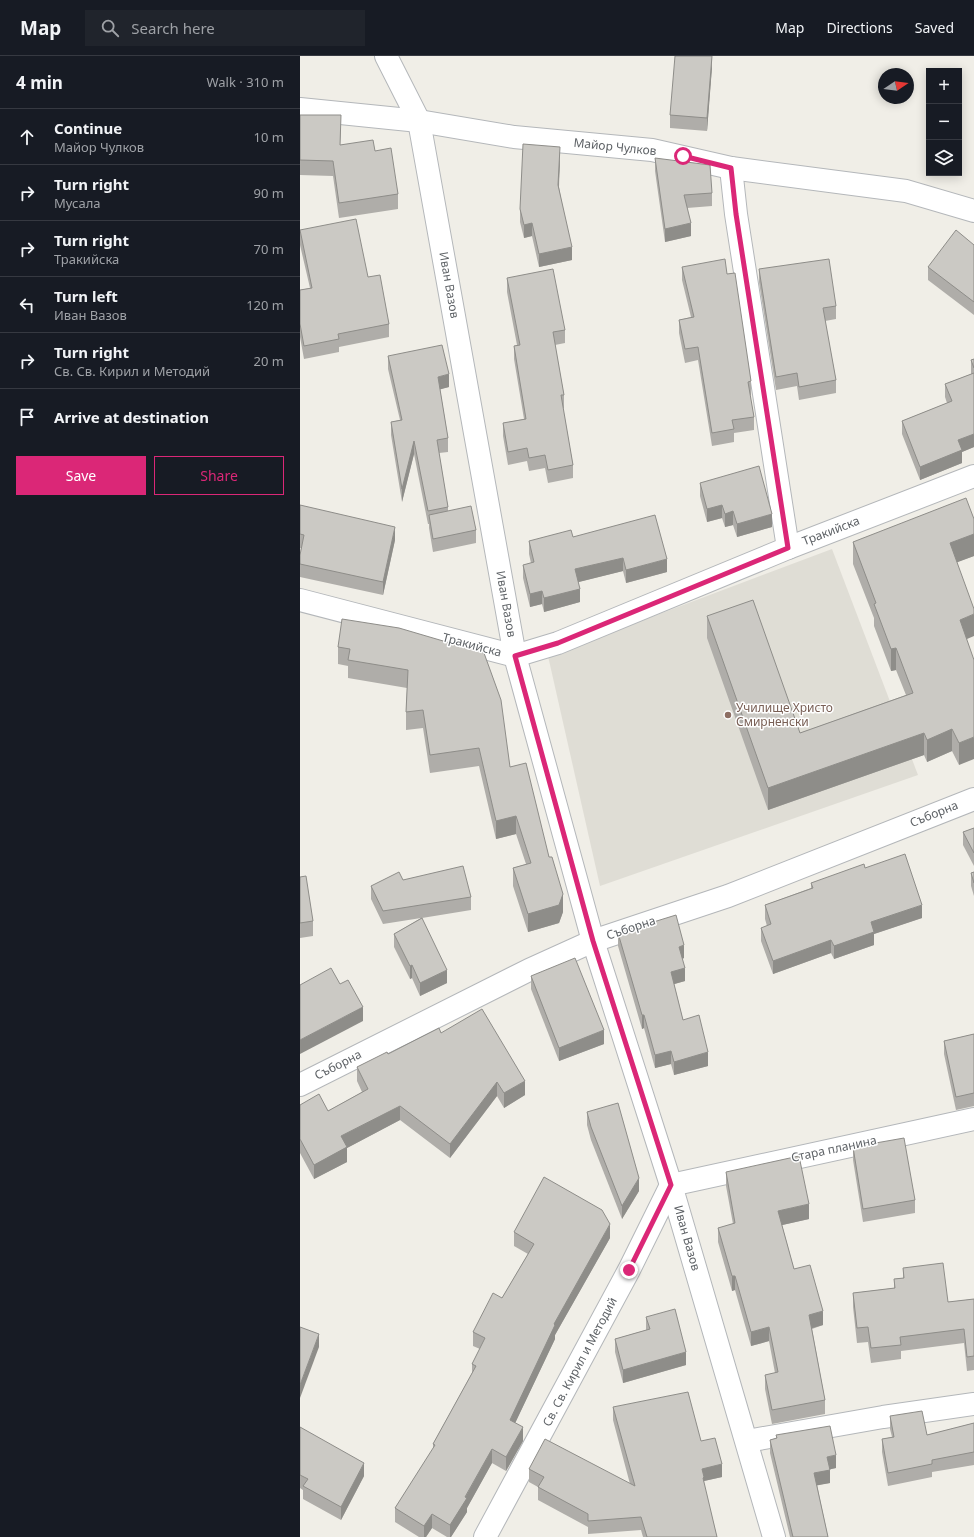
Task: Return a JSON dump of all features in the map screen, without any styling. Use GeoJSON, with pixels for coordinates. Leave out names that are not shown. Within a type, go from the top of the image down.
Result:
{"type":"FeatureCollection","features":[{"type":"Feature","properties":{"kind":"street","name":"Иван Вазов"},"geometry":{"type":"LineString","coordinates":[[386,56],[419,121],[515,656],[593,941],[671,1185],[774,1537]]}},
{"type":"Feature","properties":{"kind":"street","name":"Майор Чулков"},"geometry":{"type":"LineString","coordinates":[[300,109],[419,121],[514,137],[652,150],[731,168],[906,191],[974,211]]}},
{"type":"Feature","properties":{"kind":"street"},"geometry":{"type":"LineString","coordinates":[[731,168],[736,214],[788,548]]}},
{"type":"Feature","properties":{"kind":"street","name":"Тракийска"},"geometry":{"type":"LineString","coordinates":[[300,600],[515,656],[558,643],[788,548],[974,476]]}},
{"type":"Feature","properties":{"kind":"street","name":"Съборна"},"geometry":{"type":"LineString","coordinates":[[300,1084],[529,970],[593,941],[728,896],[974,799]]}},
{"type":"Feature","properties":{"kind":"street","name":"Стара планина"},"geometry":{"type":"LineString","coordinates":[[671,1185],[974,1119]]}},
{"type":"Feature","properties":{"kind":"street","name":"Св. Св. Кирил и Методий"},"geometry":{"type":"LineString","coordinates":[[485,1537],[629,1270],[671,1185]]}},
{"type":"Feature","properties":{"kind":"street"},"geometry":{"type":"LineString","coordinates":[[747,1441],[883,1417],[974,1404]]}},
{"type":"Feature","properties":{"kind":"shaded area","name":"Училище Христо Смирненски"},"geometry":{"type":"Polygon","coordinates":[[[832,549],[918,775],[600,886],[548,656],[832,549]]]}},
{"type":"Feature","properties":{"kind":"building"},"geometry":{"type":"Polygon","coordinates":[[[675,56],[712,56],[707,118],[670,115],[675,56]]]}},
{"type":"Feature","properties":{"kind":"building"},"geometry":{"type":"Polygon","coordinates":[[[300,115],[341,115],[340,145],[373,140],[375,151],[391,148],[398,194],[339,203],[333,161],[300,160],[300,115]]]}},
{"type":"Feature","properties":{"kind":"building"},"geometry":{"type":"Polygon","coordinates":[[[523,144],[560,147],[558,185],[572,247],[539,254],[532,223],[524,225],[520,209],[523,144]]]}},
{"type":"Feature","properties":{"kind":"building"},"geometry":{"type":"Polygon","coordinates":[[[655,158],[710,165],[712,193],[684,195],[691,223],[665,229],[655,158]]]}},
{"type":"Feature","properties":{"kind":"building"},"geometry":{"type":"Polygon","coordinates":[[[356,219],[368,277],[380,275],[389,324],[338,334],[339,339],[304,346],[300,324],[300,290],[312,288],[300,230],[356,219]]]}},
{"type":"Feature","properties":{"kind":"building"},"geometry":{"type":"Polygon","coordinates":[[[956,230],[974,245],[974,302],[928,267],[956,230]]]}},
{"type":"Feature","properties":{"kind":"building"},"geometry":{"type":"Polygon","coordinates":[[[725,259],[727,274],[735,273],[751,381],[748,382],[754,417],[732,420],[734,429],[712,433],[698,347],[685,349],[679,320],[694,317],[682,267],[725,259]]]}},
{"type":"Feature","properties":{"kind":"building"},"geometry":{"type":"Polygon","coordinates":[[[829,259],[836,306],[823,308],[836,380],[799,387],[797,373],[776,377],[759,269],[829,259]]]}},
{"type":"Feature","properties":{"kind":"building"},"geometry":{"type":"Polygon","coordinates":[[[553,269],[565,330],[553,332],[564,395],[561,395],[573,465],[548,470],[545,455],[529,458],[527,448],[508,452],[503,423],[526,419],[514,346],[520,345],[507,278],[553,269]]]}},
{"type":"Feature","properties":{"kind":"building"},"geometry":{"type":"Polygon","coordinates":[[[442,345],[449,374],[438,377],[448,438],[437,440],[448,507],[428,511],[414,441],[402,489],[391,422],[402,420],[388,356],[442,345]]]}},
{"type":"Feature","properties":{"kind":"building"},"geometry":{"type":"Polygon","coordinates":[[[974,359],[974,368],[971,360],[974,359]]]}},
{"type":"Feature","properties":{"kind":"building"},"geometry":{"type":"Polygon","coordinates":[[[974,373],[974,434],[958,440],[962,450],[920,467],[902,421],[952,401],[945,384],[974,373]]]}},
{"type":"Feature","properties":{"kind":"building"},"geometry":{"type":"Polygon","coordinates":[[[759,466],[772,514],[737,524],[733,511],[725,514],[722,505],[707,509],[700,483],[759,466]]]}},
{"type":"Feature","properties":{"kind":"building"},"geometry":{"type":"Polygon","coordinates":[[[966,498],[974,519],[974,534],[950,543],[974,609],[974,614],[960,620],[974,660],[974,737],[959,743],[952,729],[927,740],[924,733],[768,788],[707,616],[753,600],[800,733],[913,693],[896,648],[891,649],[874,604],[876,603],[853,542],[966,498]]]}},
{"type":"Feature","properties":{"kind":"building"},"geometry":{"type":"Polygon","coordinates":[[[300,505],[395,527],[383,582],[300,564],[300,555],[304,535],[300,534],[300,505]]]}},
{"type":"Feature","properties":{"kind":"building"},"geometry":{"type":"Polygon","coordinates":[[[471,506],[476,530],[433,539],[429,515],[471,506]]]}},
{"type":"Feature","properties":{"kind":"building"},"geometry":{"type":"Polygon","coordinates":[[[655,515],[667,559],[626,570],[623,558],[575,569],[580,589],[544,598],[542,591],[530,594],[523,565],[534,562],[529,541],[571,530],[573,537],[655,515]]]}},
{"type":"Feature","properties":{"kind":"building"},"geometry":{"type":"Polygon","coordinates":[[[342,619],[399,628],[484,653],[501,700],[510,767],[526,763],[549,857],[552,857],[563,894],[559,905],[528,914],[513,868],[531,863],[516,816],[496,821],[479,748],[430,755],[423,710],[406,712],[408,670],[348,660],[350,649],[338,647],[342,619]]]}},
{"type":"Feature","properties":{"kind":"building"},"geometry":{"type":"Polygon","coordinates":[[[974,828],[974,853],[963,832],[974,828]]]}},
{"type":"Feature","properties":{"kind":"building"},"geometry":{"type":"Polygon","coordinates":[[[905,854],[922,905],[871,922],[874,932],[834,946],[831,940],[773,961],[761,928],[771,924],[765,905],[813,888],[811,883],[864,864],[865,868],[905,854]]]}},
{"type":"Feature","properties":{"kind":"building"},"geometry":{"type":"Polygon","coordinates":[[[463,866],[471,897],[383,911],[371,886],[399,872],[403,880],[463,866]]]}},
{"type":"Feature","properties":{"kind":"building"},"geometry":{"type":"Polygon","coordinates":[[[974,872],[974,883],[971,873],[974,872]]]}},
{"type":"Feature","properties":{"kind":"building"},"geometry":{"type":"Polygon","coordinates":[[[306,876],[313,921],[300,923],[300,877],[306,876]]]}},
{"type":"Feature","properties":{"kind":"building"},"geometry":{"type":"Polygon","coordinates":[[[676,915],[684,945],[679,947],[685,968],[671,972],[683,1020],[699,1015],[708,1052],[674,1062],[671,1051],[655,1055],[618,933],[676,915]]]}},
{"type":"Feature","properties":{"kind":"building"},"geometry":{"type":"Polygon","coordinates":[[[422,918],[447,970],[420,983],[412,965],[410,966],[394,934],[422,918]]]}},
{"type":"Feature","properties":{"kind":"building"},"geometry":{"type":"Polygon","coordinates":[[[575,958],[604,1030],[559,1048],[531,976],[575,958]]]}},
{"type":"Feature","properties":{"kind":"building"},"geometry":{"type":"Polygon","coordinates":[[[331,968],[340,984],[348,980],[363,1007],[300,1040],[300,985],[331,968]]]}},
{"type":"Feature","properties":{"kind":"building"},"geometry":{"type":"Polygon","coordinates":[[[482,1009],[525,1081],[504,1093],[497,1082],[450,1144],[400,1106],[341,1136],[347,1147],[314,1165],[300,1139],[300,1105],[319,1094],[328,1111],[368,1089],[357,1067],[387,1052],[388,1054],[439,1028],[441,1033],[482,1009]]]}},
{"type":"Feature","properties":{"kind":"building"},"geometry":{"type":"Polygon","coordinates":[[[974,1034],[974,1093],[956,1097],[944,1041],[974,1034]]]}},
{"type":"Feature","properties":{"kind":"building"},"geometry":{"type":"Polygon","coordinates":[[[618,1103],[639,1178],[622,1206],[591,1127],[587,1112],[618,1103]]]}},
{"type":"Feature","properties":{"kind":"building"},"geometry":{"type":"Polygon","coordinates":[[[904,1138],[915,1200],[863,1209],[853,1147],[904,1138]]]}},
{"type":"Feature","properties":{"kind":"building"},"geometry":{"type":"Polygon","coordinates":[[[799,1156],[809,1204],[778,1211],[794,1269],[810,1265],[823,1311],[809,1315],[825,1400],[772,1410],[765,1375],[778,1372],[769,1327],[751,1332],[735,1276],[732,1276],[718,1228],[735,1223],[726,1172],[799,1156]]]}},
{"type":"Feature","properties":{"kind":"building"},"geometry":{"type":"Polygon","coordinates":[[[544,1177],[602,1210],[610,1224],[554,1324],[555,1325],[510,1420],[523,1427],[506,1457],[492,1449],[465,1497],[467,1498],[450,1525],[432,1514],[424,1526],[395,1508],[435,1445],[433,1444],[476,1366],[472,1364],[485,1338],[473,1332],[493,1293],[502,1298],[534,1244],[514,1232],[544,1177]]]}},
{"type":"Feature","properties":{"kind":"building"},"geometry":{"type":"Polygon","coordinates":[[[943,1263],[948,1302],[974,1299],[974,1356],[967,1357],[964,1329],[900,1337],[901,1345],[871,1348],[868,1327],[857,1328],[853,1293],[895,1288],[894,1279],[904,1278],[903,1268],[943,1263]]]}},
{"type":"Feature","properties":{"kind":"building"},"geometry":{"type":"Polygon","coordinates":[[[675,1309],[686,1352],[623,1370],[615,1339],[650,1329],[646,1317],[675,1309]]]}},
{"type":"Feature","properties":{"kind":"building"},"geometry":{"type":"Polygon","coordinates":[[[300,1327],[319,1334],[300,1385],[300,1327]]]}},
{"type":"Feature","properties":{"kind":"building"},"geometry":{"type":"Polygon","coordinates":[[[688,1392],[701,1441],[715,1438],[722,1464],[702,1469],[717,1537],[647,1537],[641,1517],[588,1521],[588,1514],[538,1487],[544,1477],[529,1469],[545,1439],[635,1486],[613,1407],[688,1392]]]}},
{"type":"Feature","properties":{"kind":"building"},"geometry":{"type":"Polygon","coordinates":[[[922,1411],[927,1435],[974,1423],[974,1452],[932,1460],[932,1464],[888,1473],[882,1439],[894,1437],[890,1416],[922,1411]]]}},
{"type":"Feature","properties":{"kind":"building"},"geometry":{"type":"Polygon","coordinates":[[[830,1426],[836,1455],[827,1457],[830,1470],[814,1473],[828,1537],[793,1537],[770,1440],[777,1438],[776,1435],[830,1426]]]}},
{"type":"Feature","properties":{"kind":"building"},"geometry":{"type":"Polygon","coordinates":[[[300,1427],[364,1463],[341,1507],[303,1486],[308,1479],[300,1475],[300,1427]]]}},
{"type":"Feature","properties":{"kind":"place","name":"Училище Христо Смирненски"},"geometry":{"type":"Point","coordinates":[728,715]}},
{"type":"Feature","properties":{"kind":"route"},"geometry":{"type":"LineString","coordinates":[[629,1270],[671,1185],[593,941],[515,656],[558,643],[788,548],[736,214],[731,168],[683,156]]}}]}
